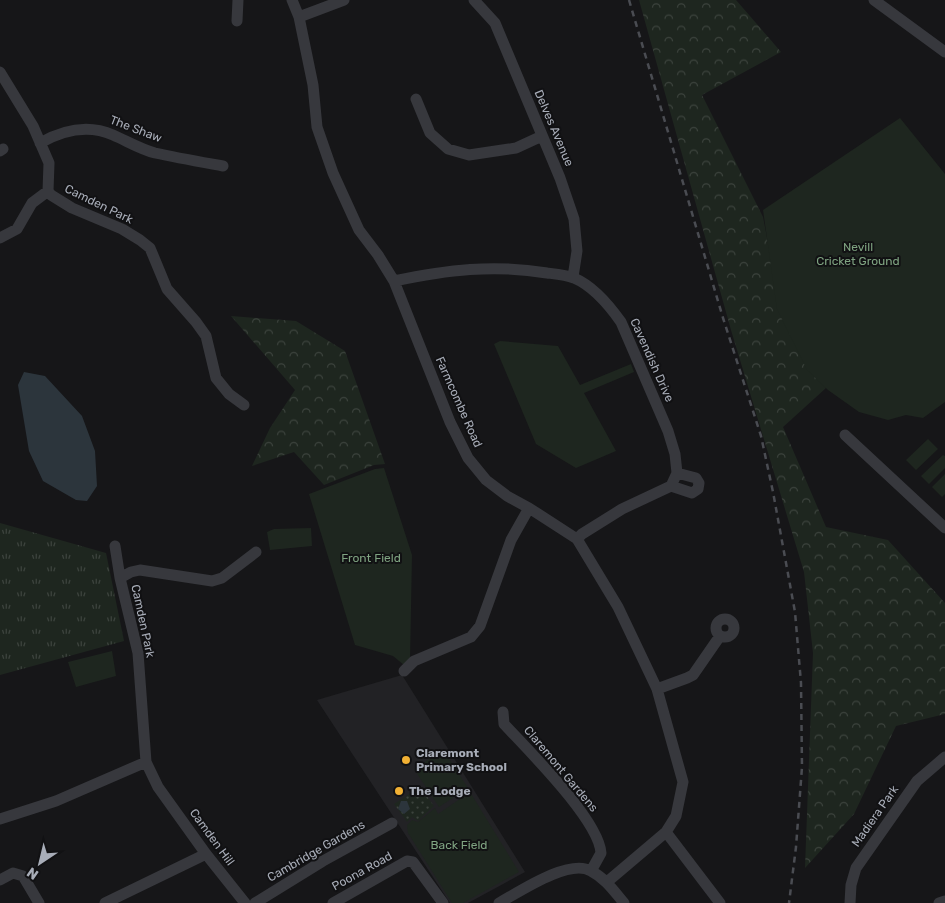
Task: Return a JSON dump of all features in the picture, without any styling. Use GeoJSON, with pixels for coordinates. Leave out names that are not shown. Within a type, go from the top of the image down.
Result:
{"type":"FeatureCollection","features":[{"type":"Feature","properties":{"kind":"street"},"geometry":{"type":"LineString","coordinates":[[237,21],[238,0]]}},
{"type":"Feature","properties":{"kind":"street","name":"Farmcombe Road"},"geometry":{"type":"LineString","coordinates":[[292,0],[299,16],[313,85],[317,127],[333,173],[359,230],[378,254],[394,281],[450,422],[468,458],[486,480],[507,496],[576,539],[618,607],[657,690],[683,782],[676,816],[666,832],[607,882]]}},
{"type":"Feature","properties":{"kind":"street"},"geometry":{"type":"LineString","coordinates":[[299,16],[344,0]]}},
{"type":"Feature","properties":{"kind":"street","name":"Delves Avenue"},"geometry":{"type":"LineString","coordinates":[[474,0],[495,23],[560,178],[574,219],[577,251],[573,277]]}},
{"type":"Feature","properties":{"kind":"street"},"geometry":{"type":"LineString","coordinates":[[874,0],[945,52]]}},
{"type":"Feature","properties":{"kind":"street","name":"Camden Park"},"geometry":{"type":"LineString","coordinates":[[0,72],[20,102],[49,164],[48,191],[61,203],[122,229],[150,248],[167,289],[206,336],[216,378],[223,388],[240,402],[228,409]]}},
{"type":"Feature","properties":{"kind":"street"},"geometry":{"type":"LineString","coordinates":[[416,99],[430,133],[448,149],[469,155],[516,148],[542,136]]}},
{"type":"Feature","properties":{"kind":"street","name":"The Shaw"},"geometry":{"type":"LineString","coordinates":[[40,143],[52,136],[71,130],[97,129],[155,153],[223,167]]}},
{"type":"Feature","properties":{"kind":"street"},"geometry":{"type":"LineString","coordinates":[[0,238],[17,229],[32,203],[48,191]]}},
{"type":"Feature","properties":{"kind":"street","name":"Cavendish Drive"},"geometry":{"type":"LineString","coordinates":[[394,281],[430,273],[475,268],[523,269],[573,277],[588,286],[600,296],[621,322],[668,431],[675,454],[677,473]]}},
{"type":"Feature","properties":{"kind":"street"},"geometry":{"type":"LineString","coordinates":[[846,435],[945,528]]}},
{"type":"Feature","properties":{"kind":"street"},"geometry":{"type":"LineString","coordinates":[[576,539],[622,509],[671,486],[677,473],[696,478],[699,483],[698,490],[692,493],[671,486]]}},
{"type":"Feature","properties":{"kind":"street"},"geometry":{"type":"LineString","coordinates":[[404,671],[414,661],[471,637],[480,626],[511,540],[529,508]]}},
{"type":"Feature","properties":{"kind":"street","name":"Camden Park"},"geometry":{"type":"LineString","coordinates":[[115,546],[120,578],[138,653],[146,762],[158,786]]}},
{"type":"Feature","properties":{"kind":"street"},"geometry":{"type":"LineString","coordinates":[[120,578],[151,565],[158,565],[178,575],[212,581],[222,578],[256,552]]}},
{"type":"Feature","properties":{"kind":"street"},"geometry":{"type":"LineString","coordinates":[[657,690],[688,678],[693,674],[720,636]]}},
{"type":"Feature","properties":{"kind":"street","name":"Claremont Gardens"},"geometry":{"type":"LineString","coordinates":[[503,712],[504,724],[572,800],[596,836],[601,853],[591,871]]}},
{"type":"Feature","properties":{"kind":"street","name":"Madiera Park"},"geometry":{"type":"LineString","coordinates":[[850,903],[851,885],[856,868],[917,781],[945,757]]}},
{"type":"Feature","properties":{"kind":"street"},"geometry":{"type":"LineString","coordinates":[[0,819],[56,801],[146,762]]}},
{"type":"Feature","properties":{"kind":"street","name":"Camden Hill"},"geometry":{"type":"LineString","coordinates":[[158,786],[206,854],[245,903]]}},
{"type":"Feature","properties":{"kind":"street","name":"Cambridge Gardens"},"geometry":{"type":"LineString","coordinates":[[255,903],[323,861],[392,823]]}},
{"type":"Feature","properties":{"kind":"street"},"geometry":{"type":"LineString","coordinates":[[666,832],[720,903]]}},
{"type":"Feature","properties":{"kind":"street"},"geometry":{"type":"LineString","coordinates":[[105,903],[206,854]]}},
{"type":"Feature","properties":{"kind":"street","name":"Poona Road"},"geometry":{"type":"LineString","coordinates":[[332,903],[407,861],[413,862],[444,903]]}},
{"type":"Feature","properties":{"kind":"street"},"geometry":{"type":"LineString","coordinates":[[498,903],[568,869],[579,868],[591,871],[607,882],[624,903]]}},
{"type":"Feature","properties":{"kind":"street"},"geometry":{"type":"LineString","coordinates":[[0,880],[13,872],[23,876],[39,903]]}},
{"type":"Feature","properties":{"kind":"street"},"geometry":{"type":"LineString","coordinates":[[939,903],[945,902]]}},
{"type":"Feature","properties":{"kind":"shaded area"},"geometry":{"type":"Polygon","coordinates":[[[24,372],[45,376],[82,416],[95,451],[97,486],[87,501],[76,500],[43,481],[29,451],[18,385],[24,372]]]}},
{"type":"Feature","properties":{"kind":"shaded area","name":"Claremont Primary School"},"geometry":{"type":"Polygon","coordinates":[[[402,675],[525,872],[468,903],[450,903],[317,700],[402,675]]]}},
{"type":"Feature","properties":{"kind":"shaded area"},"geometry":{"type":"Polygon","coordinates":[[[401,801],[407,801],[410,809],[404,814],[398,809],[401,801]]]}},
{"type":"Feature","properties":{"kind":"green space"},"geometry":{"type":"Polygon","coordinates":[[[639,0],[736,0],[781,52],[702,95],[763,217],[780,305],[826,388],[783,427],[826,527],[888,540],[945,603],[945,714],[896,726],[854,814],[805,868],[813,653],[804,572],[731,330],[639,0]]]}},
{"type":"Feature","properties":{"kind":"green space","name":"Nevill Cricket Ground"},"geometry":{"type":"Polygon","coordinates":[[[900,118],[945,174],[945,402],[923,418],[906,415],[888,420],[859,412],[828,390],[807,370],[777,309],[763,210],[900,118]]]}},
{"type":"Feature","properties":{"kind":"green space"},"geometry":{"type":"Polygon","coordinates":[[[231,316],[296,321],[345,351],[385,464],[374,465],[324,485],[294,452],[252,466],[270,428],[295,390],[231,316]]]}},
{"type":"Feature","properties":{"kind":"green space"},"geometry":{"type":"Polygon","coordinates":[[[500,341],[558,346],[580,385],[631,364],[634,372],[584,393],[616,451],[576,468],[536,444],[494,344],[500,341]]]}},
{"type":"Feature","properties":{"kind":"green space"},"geometry":{"type":"Polygon","coordinates":[[[928,439],[938,449],[916,470],[906,460],[928,439]]]}},
{"type":"Feature","properties":{"kind":"green space"},"geometry":{"type":"Polygon","coordinates":[[[943,455],[945,456],[945,468],[929,484],[921,476],[943,455]]]}},
{"type":"Feature","properties":{"kind":"green space","name":"Front Field"},"geometry":{"type":"Polygon","coordinates":[[[384,468],[412,555],[410,661],[404,665],[393,656],[355,645],[309,494],[375,469],[384,468]]]}},
{"type":"Feature","properties":{"kind":"green space"},"geometry":{"type":"Polygon","coordinates":[[[945,474],[945,494],[942,497],[932,487],[945,474]]]}},
{"type":"Feature","properties":{"kind":"green space"},"geometry":{"type":"Polygon","coordinates":[[[0,523],[106,553],[124,641],[0,675],[0,523]]]}},
{"type":"Feature","properties":{"kind":"green space"},"geometry":{"type":"Polygon","coordinates":[[[311,528],[312,546],[270,550],[267,532],[274,529],[311,528]]]}},
{"type":"Feature","properties":{"kind":"green space"},"geometry":{"type":"Polygon","coordinates":[[[112,651],[116,676],[76,687],[68,662],[112,651]]]}},
{"type":"Feature","properties":{"kind":"green space"},"geometry":{"type":"Polygon","coordinates":[[[443,750],[468,788],[439,807],[414,769],[443,750]]]}},
{"type":"Feature","properties":{"kind":"green space"},"geometry":{"type":"Polygon","coordinates":[[[420,787],[434,806],[418,821],[412,817],[407,822],[394,804],[420,787]]]}},
{"type":"Feature","properties":{"kind":"green space","name":"Back Field"},"geometry":{"type":"Polygon","coordinates":[[[470,792],[519,872],[463,903],[452,903],[408,833],[407,825],[412,820],[418,822],[435,808],[438,814],[470,792]]]}},
{"type":"Feature","properties":{"kind":"railway"},"geometry":{"type":"LineString","coordinates":[[629,0],[723,318],[761,436],[795,612],[801,683],[802,767],[796,847],[789,903]]}},
{"type":"Feature","properties":{"kind":"place","name":"Claremont Primary School"},"geometry":{"type":"Point","coordinates":[406,760]}},
{"type":"Feature","properties":{"kind":"place","name":"The Lodge"},"geometry":{"type":"Point","coordinates":[399,791]}}]}
